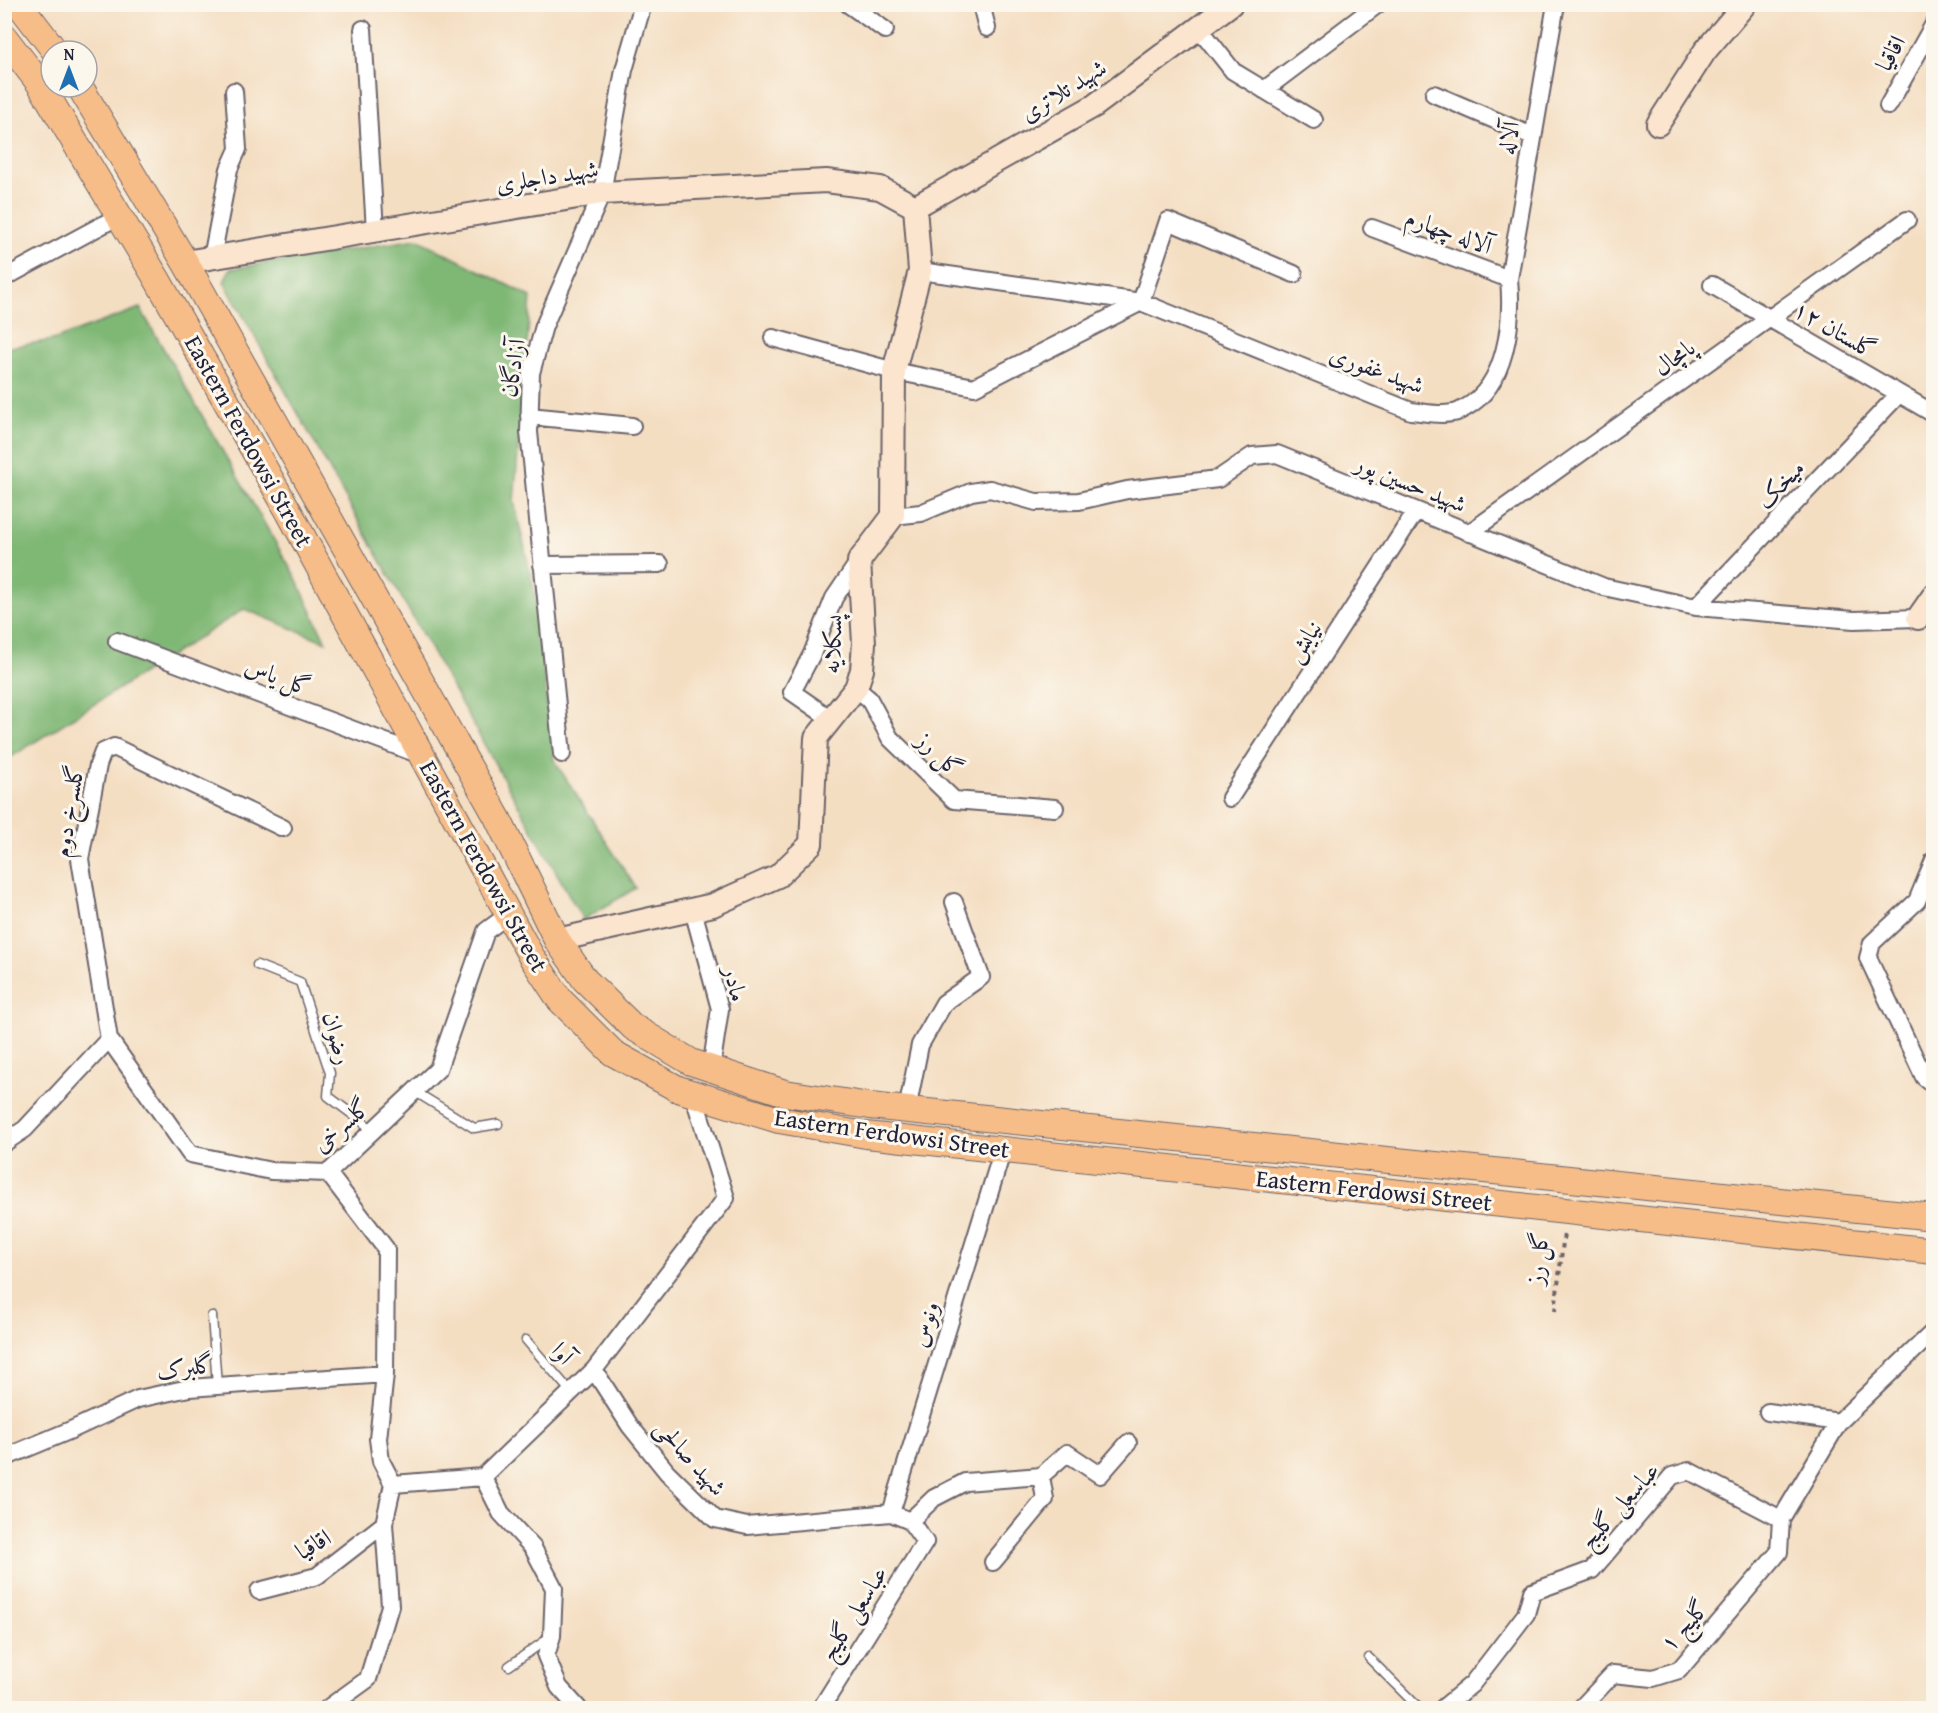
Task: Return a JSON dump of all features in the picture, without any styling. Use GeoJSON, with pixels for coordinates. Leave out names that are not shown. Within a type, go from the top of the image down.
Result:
{"type":"FeatureCollection","features":[{"type":"Feature","properties":{"kind":"main road"},"geometry":{"type":"LineString","coordinates":[[19,4],[46,39]]}},
{"type":"Feature","properties":{"kind":"main road","name":"Eastern Ferdowsi Street"},"geometry":{"type":"LineString","coordinates":[[4,37],[40,84],[119,216],[289,512],[531,956],[560,1000],[614,1053],[678,1089],[693,1094],[790,1122],[866,1135],[1934,1251]]}},
{"type":"Feature","properties":{"kind":"main road","name":"Eastern Ferdowsi Street"},"geometry":{"type":"LineString","coordinates":[[87,99],[186,262],[497,817],[557,940],[585,980],[633,1027],[691,1062],[786,1093],[907,1110],[1934,1217]]}},
{"type":"Feature","properties":{"kind":"main road"},"geometry":{"type":"LineString","coordinates":[[289,512],[318,498]]}},
{"type":"Feature","properties":{"kind":"street","name":"آزادگان"},"geometry":{"type":"LineString","coordinates":[[562,754],[529,432],[531,373],[544,326],[602,193],[624,70],[643,4]]}},
{"type":"Feature","properties":{"kind":"street"},"geometry":{"type":"LineString","coordinates":[[848,4],[885,30]]}},
{"type":"Feature","properties":{"kind":"street"},"geometry":{"type":"LineString","coordinates":[[981,4],[987,28]]}},
{"type":"Feature","properties":{"kind":"street","name":"شهید تلاتری"},"geometry":{"type":"LineString","coordinates":[[915,207],[1094,106],[1231,4]]}},
{"type":"Feature","properties":{"kind":"street"},"geometry":{"type":"LineString","coordinates":[[1264,90],[1378,4]]}},
{"type":"Feature","properties":{"kind":"street","name":"آلاله"},"geometry":{"type":"LineString","coordinates":[[1509,279],[1556,4]]}},
{"type":"Feature","properties":{"kind":"street"},"geometry":{"type":"LineString","coordinates":[[1658,124],[1705,51],[1745,4]]}},
{"type":"Feature","properties":{"kind":"street","name":"اقاقیا"},"geometry":{"type":"LineString","coordinates":[[1888,106],[1934,24]]}},
{"type":"Feature","properties":{"kind":"street"},"geometry":{"type":"LineString","coordinates":[[1199,28],[1233,71],[1314,120]]}},
{"type":"Feature","properties":{"kind":"street"},"geometry":{"type":"LineString","coordinates":[[363,29],[375,231]]}},
{"type":"Feature","properties":{"kind":"street"},"geometry":{"type":"LineString","coordinates":[[212,258],[229,169],[238,148],[234,91]]}},
{"type":"Feature","properties":{"kind":"street"},"geometry":{"type":"LineString","coordinates":[[1434,94],[1532,136]]}},
{"type":"Feature","properties":{"kind":"street","name":"شهید داجلری"},"geometry":{"type":"LineString","coordinates":[[186,262],[602,193],[826,181],[880,188],[915,207]]}},
{"type":"Feature","properties":{"kind":"street"},"geometry":{"type":"LineString","coordinates":[[831,719],[792,692],[812,654],[834,598],[893,516],[894,371],[920,271],[915,207]]}},
{"type":"Feature","properties":{"kind":"street"},"geometry":{"type":"LineString","coordinates":[[4,278],[119,216]]}},
{"type":"Feature","properties":{"kind":"street","name":"پامچال"},"geometry":{"type":"LineString","coordinates":[[1469,533],[1907,220]]}},
{"type":"Feature","properties":{"kind":"street"},"geometry":{"type":"LineString","coordinates":[[773,338],[894,371],[974,387],[1141,302],[1168,221],[1294,274]]}},
{"type":"Feature","properties":{"kind":"street","name":"آلاله چهارم"},"geometry":{"type":"LineString","coordinates":[[1372,228],[1509,279]]}},
{"type":"Feature","properties":{"kind":"street","name":"شهید غفوری"},"geometry":{"type":"LineString","coordinates":[[920,271],[1141,302],[1411,411],[1454,413],[1481,397],[1499,368],[1508,328],[1509,279]]}},
{"type":"Feature","properties":{"kind":"street","name":"گلستان ۱۲"},"geometry":{"type":"LineString","coordinates":[[1712,285],[1934,414]]}},
{"type":"Feature","properties":{"kind":"street","name":"میخک"},"geometry":{"type":"LineString","coordinates":[[1696,607],[1899,394]]}},
{"type":"Feature","properties":{"kind":"street"},"geometry":{"type":"LineString","coordinates":[[529,416],[632,426]]}},
{"type":"Feature","properties":{"kind":"street","name":"شهید حسین پور"},"geometry":{"type":"LineString","coordinates":[[893,516],[921,513],[971,492],[990,489],[1036,502],[1079,501],[1127,490],[1218,478],[1252,456],[1277,454],[1604,587],[1696,607],[1854,620],[1918,618]]}},
{"type":"Feature","properties":{"kind":"street","name":"نیایش"},"geometry":{"type":"LineString","coordinates":[[1230,798],[1416,511]]}},
{"type":"Feature","properties":{"kind":"street","name":"پسکلایه"},"geometry":{"type":"LineString","coordinates":[[557,940],[713,905],[778,876],[811,844],[816,738],[856,688],[862,670],[864,643],[859,561]]}},
{"type":"Feature","properties":{"kind":"street"},"geometry":{"type":"LineString","coordinates":[[542,565],[660,564]]}},
{"type":"Feature","properties":{"kind":"street"},"geometry":{"type":"LineString","coordinates":[[1918,618],[1934,595]]}},
{"type":"Feature","properties":{"kind":"street","name":"گل یاس"},"geometry":{"type":"LineString","coordinates":[[117,640],[423,756]]}},
{"type":"Feature","properties":{"kind":"street","name":"گل رز"},"geometry":{"type":"LineString","coordinates":[[856,688],[869,699],[890,738],[954,800],[1055,808]]}},
{"type":"Feature","properties":{"kind":"street","name":"گلسرخ دوم"},"geometry":{"type":"LineString","coordinates":[[109,1039],[80,859],[98,765],[103,752],[114,747],[283,828]]}},
{"type":"Feature","properties":{"kind":"street"},"geometry":{"type":"LineString","coordinates":[[1934,860],[1917,901],[1872,943],[1868,958],[1924,1077],[1934,1085]]}},
{"type":"Feature","properties":{"kind":"street"},"geometry":{"type":"LineString","coordinates":[[907,1110],[920,1045],[944,1003],[981,977],[954,902]]}},
{"type":"Feature","properties":{"kind":"street","name":"مادر"},"geometry":{"type":"LineString","coordinates":[[693,910],[720,1009],[711,1069]]}},
{"type":"Feature","properties":{"kind":"street","name":"گلسرخی"},"geometry":{"type":"LineString","coordinates":[[109,1039],[190,1154],[271,1171],[328,1173],[438,1069],[486,931],[509,914]]}},
{"type":"Feature","properties":{"kind":"street"},"geometry":{"type":"LineString","coordinates":[[9,1134],[25,1129],[109,1039]]}},
{"type":"Feature","properties":{"kind":"street"},"geometry":{"type":"LineString","coordinates":[[393,1484],[483,1477],[594,1370],[726,1198],[693,1094]]}},
{"type":"Feature","properties":{"kind":"street","name":"ونوس"},"geometry":{"type":"LineString","coordinates":[[891,1513],[1003,1149]]}},
{"type":"Feature","properties":{"kind":"street"},"geometry":{"type":"LineString","coordinates":[[328,1173],[386,1249],[385,1374],[378,1439],[381,1461],[393,1484],[384,1524],[390,1606],[368,1679],[328,1708]]}},
{"type":"Feature","properties":{"kind":"street"},"geometry":{"type":"LineString","coordinates":[[1781,1519],[1839,1422],[1934,1331]]}},
{"type":"Feature","properties":{"kind":"street","name":"شهید صالحی"},"geometry":{"type":"LineString","coordinates":[[594,1370],[630,1426],[667,1472],[715,1519],[747,1526],[891,1513]]}},
{"type":"Feature","properties":{"kind":"street","name":"گلبرک"},"geometry":{"type":"LineString","coordinates":[[4,1460],[138,1399],[189,1388],[385,1374]]}},
{"type":"Feature","properties":{"kind":"street"},"geometry":{"type":"LineString","coordinates":[[1768,1412],[1839,1422]]}},
{"type":"Feature","properties":{"kind":"street"},"geometry":{"type":"LineString","coordinates":[[891,1513],[910,1521],[934,1498],[965,1482],[1041,1476],[1067,1453],[1100,1475],[1128,1443]]}},
{"type":"Feature","properties":{"kind":"street","name":"عباسعلی گلیج"},"geometry":{"type":"LineString","coordinates":[[1443,1708],[1472,1684],[1526,1614],[1532,1592],[1593,1570],[1672,1476],[1689,1471],[1781,1519]]}},
{"type":"Feature","properties":{"kind":"street"},"geometry":{"type":"LineString","coordinates":[[993,1562],[1045,1499],[1041,1476]]}},
{"type":"Feature","properties":{"kind":"street"},"geometry":{"type":"LineString","coordinates":[[483,1477],[501,1513],[532,1548],[554,1588],[552,1636],[546,1656],[559,1687],[578,1708]]}},
{"type":"Feature","properties":{"kind":"street","name":"گلیج ۱"},"geometry":{"type":"LineString","coordinates":[[1581,1708],[1613,1674],[1653,1678],[1679,1670],[1779,1552],[1781,1519]]}},
{"type":"Feature","properties":{"kind":"street","name":"عباسعلی گلیج"},"geometry":{"type":"LineString","coordinates":[[821,1708],[925,1542],[910,1521]]}},
{"type":"Feature","properties":{"kind":"street","name":"اقاقیا"},"geometry":{"type":"LineString","coordinates":[[259,1591],[317,1576],[384,1524]]}},
{"type":"Feature","properties":{"kind":"lane","name":"رضوان"},"geometry":{"type":"LineString","coordinates":[[257,965],[300,982],[330,1073],[328,1096],[373,1130]]}},
{"type":"Feature","properties":{"kind":"lane"},"geometry":{"type":"LineString","coordinates":[[414,1091],[474,1128],[498,1124]]}},
{"type":"Feature","properties":{"kind":"lane"},"geometry":{"type":"LineString","coordinates":[[212,1316],[217,1386]]}},
{"type":"Feature","properties":{"kind":"lane","name":"آوا"},"geometry":{"type":"LineString","coordinates":[[526,1340],[570,1391]]}},
{"type":"Feature","properties":{"kind":"lane"},"geometry":{"type":"LineString","coordinates":[[509,1666],[552,1636]]}},
{"type":"Feature","properties":{"kind":"lane"},"geometry":{"type":"LineString","coordinates":[[1369,1658],[1419,1708]]}},
{"type":"Feature","properties":{"kind":"path","name":"گل رز"},"geometry":{"type":"LineString","coordinates":[[1555,1311],[1567,1211]]}},
{"type":"Feature","properties":{"kind":"green space"},"geometry":{"type":"Polygon","coordinates":[[[417,239],[531,297],[514,501],[534,589],[554,760],[636,888],[583,920],[224,282],[230,269],[417,239]]]}},
{"type":"Feature","properties":{"kind":"green space"},"geometry":{"type":"Polygon","coordinates":[[[140,308],[296,578],[326,642],[244,609],[5,761],[5,348],[53,340],[140,308]]]}}]}
